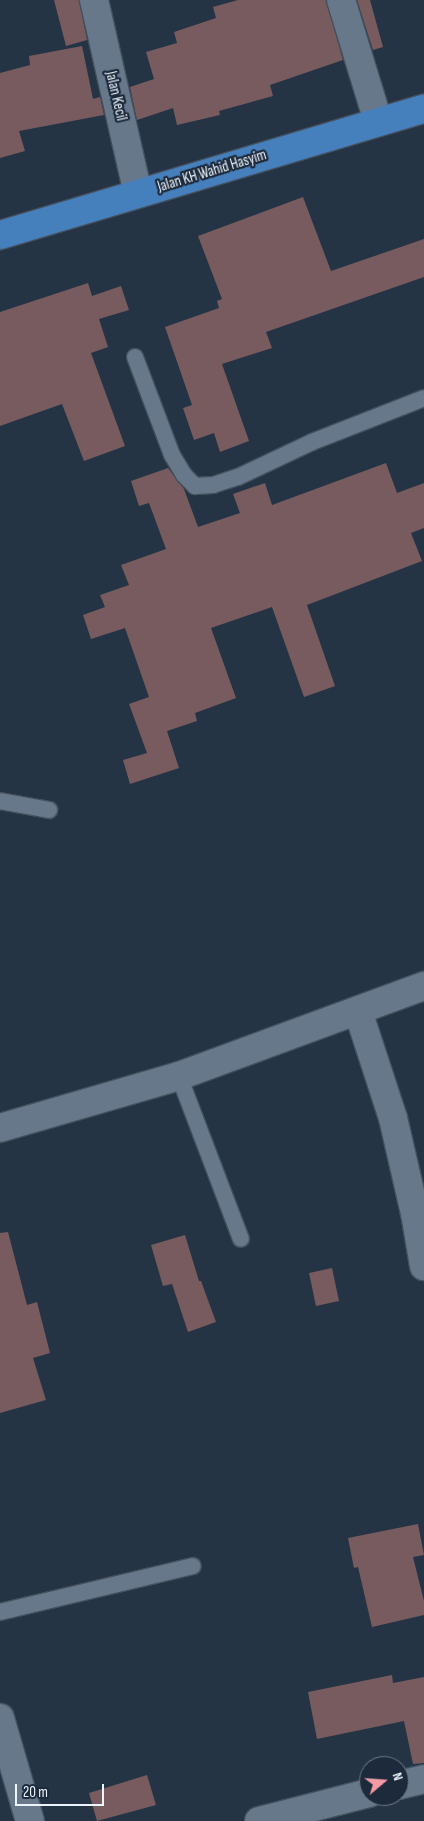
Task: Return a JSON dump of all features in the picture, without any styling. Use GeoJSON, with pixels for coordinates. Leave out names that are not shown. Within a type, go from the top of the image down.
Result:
{"type":"FeatureCollection","features":[{"type":"Feature","properties":{"kind":"main road","name":"Jalan KH Wahid Hasyim"},"geometry":{"type":"LineString","coordinates":[[0,236],[378,121],[424,109]]}},
{"type":"Feature","properties":{"kind":"street","name":"Jalan Kecil"},"geometry":{"type":"LineString","coordinates":[[94,0],[138,193]]}},
{"type":"Feature","properties":{"kind":"street"},"geometry":{"type":"LineString","coordinates":[[341,0],[378,121]]}},
{"type":"Feature","properties":{"kind":"street"},"geometry":{"type":"LineString","coordinates":[[0,1128],[179,1076],[424,986]]}},
{"type":"Feature","properties":{"kind":"street"},"geometry":{"type":"LineString","coordinates":[[358,1011],[393,1118],[415,1213],[424,1266]]}},
{"type":"Feature","properties":{"kind":"street"},"geometry":{"type":"LineString","coordinates":[[0,1718],[30,1821]]}},
{"type":"Feature","properties":{"kind":"street"},"geometry":{"type":"LineString","coordinates":[[409,1783],[424,1779]]}},
{"type":"Feature","properties":{"kind":"street"},"geometry":{"type":"LineString","coordinates":[[259,1821],[359,1796]]}},
{"type":"Feature","properties":{"kind":"lane"},"geometry":{"type":"LineString","coordinates":[[134,357],[172,455],[184,475],[195,486],[213,485],[238,477],[312,442],[424,398]]}},
{"type":"Feature","properties":{"kind":"lane"},"geometry":{"type":"LineString","coordinates":[[0,801],[49,810]]}},
{"type":"Feature","properties":{"kind":"lane"},"geometry":{"type":"LineString","coordinates":[[179,1076],[241,1239]]}},
{"type":"Feature","properties":{"kind":"lane"},"geometry":{"type":"LineString","coordinates":[[0,1612],[194,1566]]}},
{"type":"Feature","properties":{"kind":"building"},"geometry":{"type":"Polygon","coordinates":[[[54,0],[79,0],[87,40],[66,46],[54,0]]]}},
{"type":"Feature","properties":{"kind":"building"},"geometry":{"type":"Polygon","coordinates":[[[238,0],[326,0],[343,60],[270,85],[273,96],[219,111],[220,115],[177,125],[173,108],[137,120],[130,87],[154,79],[146,52],[177,43],[174,32],[216,18],[213,7],[238,0]]]}},
{"type":"Feature","properties":{"kind":"building"},"geometry":{"type":"Polygon","coordinates":[[[357,0],[370,0],[383,47],[373,50],[357,0]]]}},
{"type":"Feature","properties":{"kind":"building"},"geometry":{"type":"Polygon","coordinates":[[[82,46],[93,99],[100,97],[104,115],[19,131],[25,151],[0,158],[0,73],[30,65],[29,56],[82,46]]]}},
{"type":"Feature","properties":{"kind":"building"},"geometry":{"type":"Polygon","coordinates":[[[303,197],[331,271],[424,239],[424,277],[266,332],[272,348],[222,364],[249,441],[220,452],[214,433],[194,440],[183,408],[192,405],[165,327],[219,308],[217,301],[222,299],[198,236],[303,197]]]}},
{"type":"Feature","properties":{"kind":"building"},"geometry":{"type":"Polygon","coordinates":[[[88,283],[92,296],[121,286],[129,310],[99,319],[108,347],[91,353],[125,446],[84,461],[62,404],[0,426],[0,312],[88,283]]]}},
{"type":"Feature","properties":{"kind":"building"},"geometry":{"type":"Polygon","coordinates":[[[386,463],[397,493],[424,483],[424,528],[411,533],[422,561],[307,605],[335,686],[304,697],[272,607],[211,628],[236,698],[195,713],[197,721],[167,731],[179,768],[130,784],[123,760],[147,753],[129,704],[149,697],[125,628],[91,639],[83,615],[105,607],[100,595],[129,585],[121,565],[166,549],[149,503],[139,506],[131,481],[168,468],[184,489],[198,527],[240,513],[233,494],[265,483],[272,505],[386,463]]]}},
{"type":"Feature","properties":{"kind":"building"},"geometry":{"type":"Polygon","coordinates":[[[8,1232],[27,1305],[37,1302],[50,1353],[33,1358],[46,1400],[0,1413],[0,1233],[8,1232]]]}},
{"type":"Feature","properties":{"kind":"building"},"geometry":{"type":"Polygon","coordinates":[[[185,1235],[199,1281],[201,1281],[216,1322],[188,1332],[172,1284],[163,1286],[151,1245],[185,1235]]]}},
{"type":"Feature","properties":{"kind":"building"},"geometry":{"type":"Polygon","coordinates":[[[332,1268],[339,1301],[316,1306],[309,1273],[332,1268]]]}},
{"type":"Feature","properties":{"kind":"building"},"geometry":{"type":"Polygon","coordinates":[[[418,1524],[424,1555],[413,1557],[424,1601],[424,1615],[372,1627],[358,1567],[354,1568],[348,1538],[418,1524]]]}},
{"type":"Feature","properties":{"kind":"building"},"geometry":{"type":"Polygon","coordinates":[[[392,1675],[393,1683],[424,1677],[424,1763],[413,1764],[404,1721],[317,1739],[308,1692],[392,1675]]]}},
{"type":"Feature","properties":{"kind":"building"},"geometry":{"type":"Polygon","coordinates":[[[147,1775],[156,1805],[97,1821],[89,1793],[147,1775]]]}}]}
